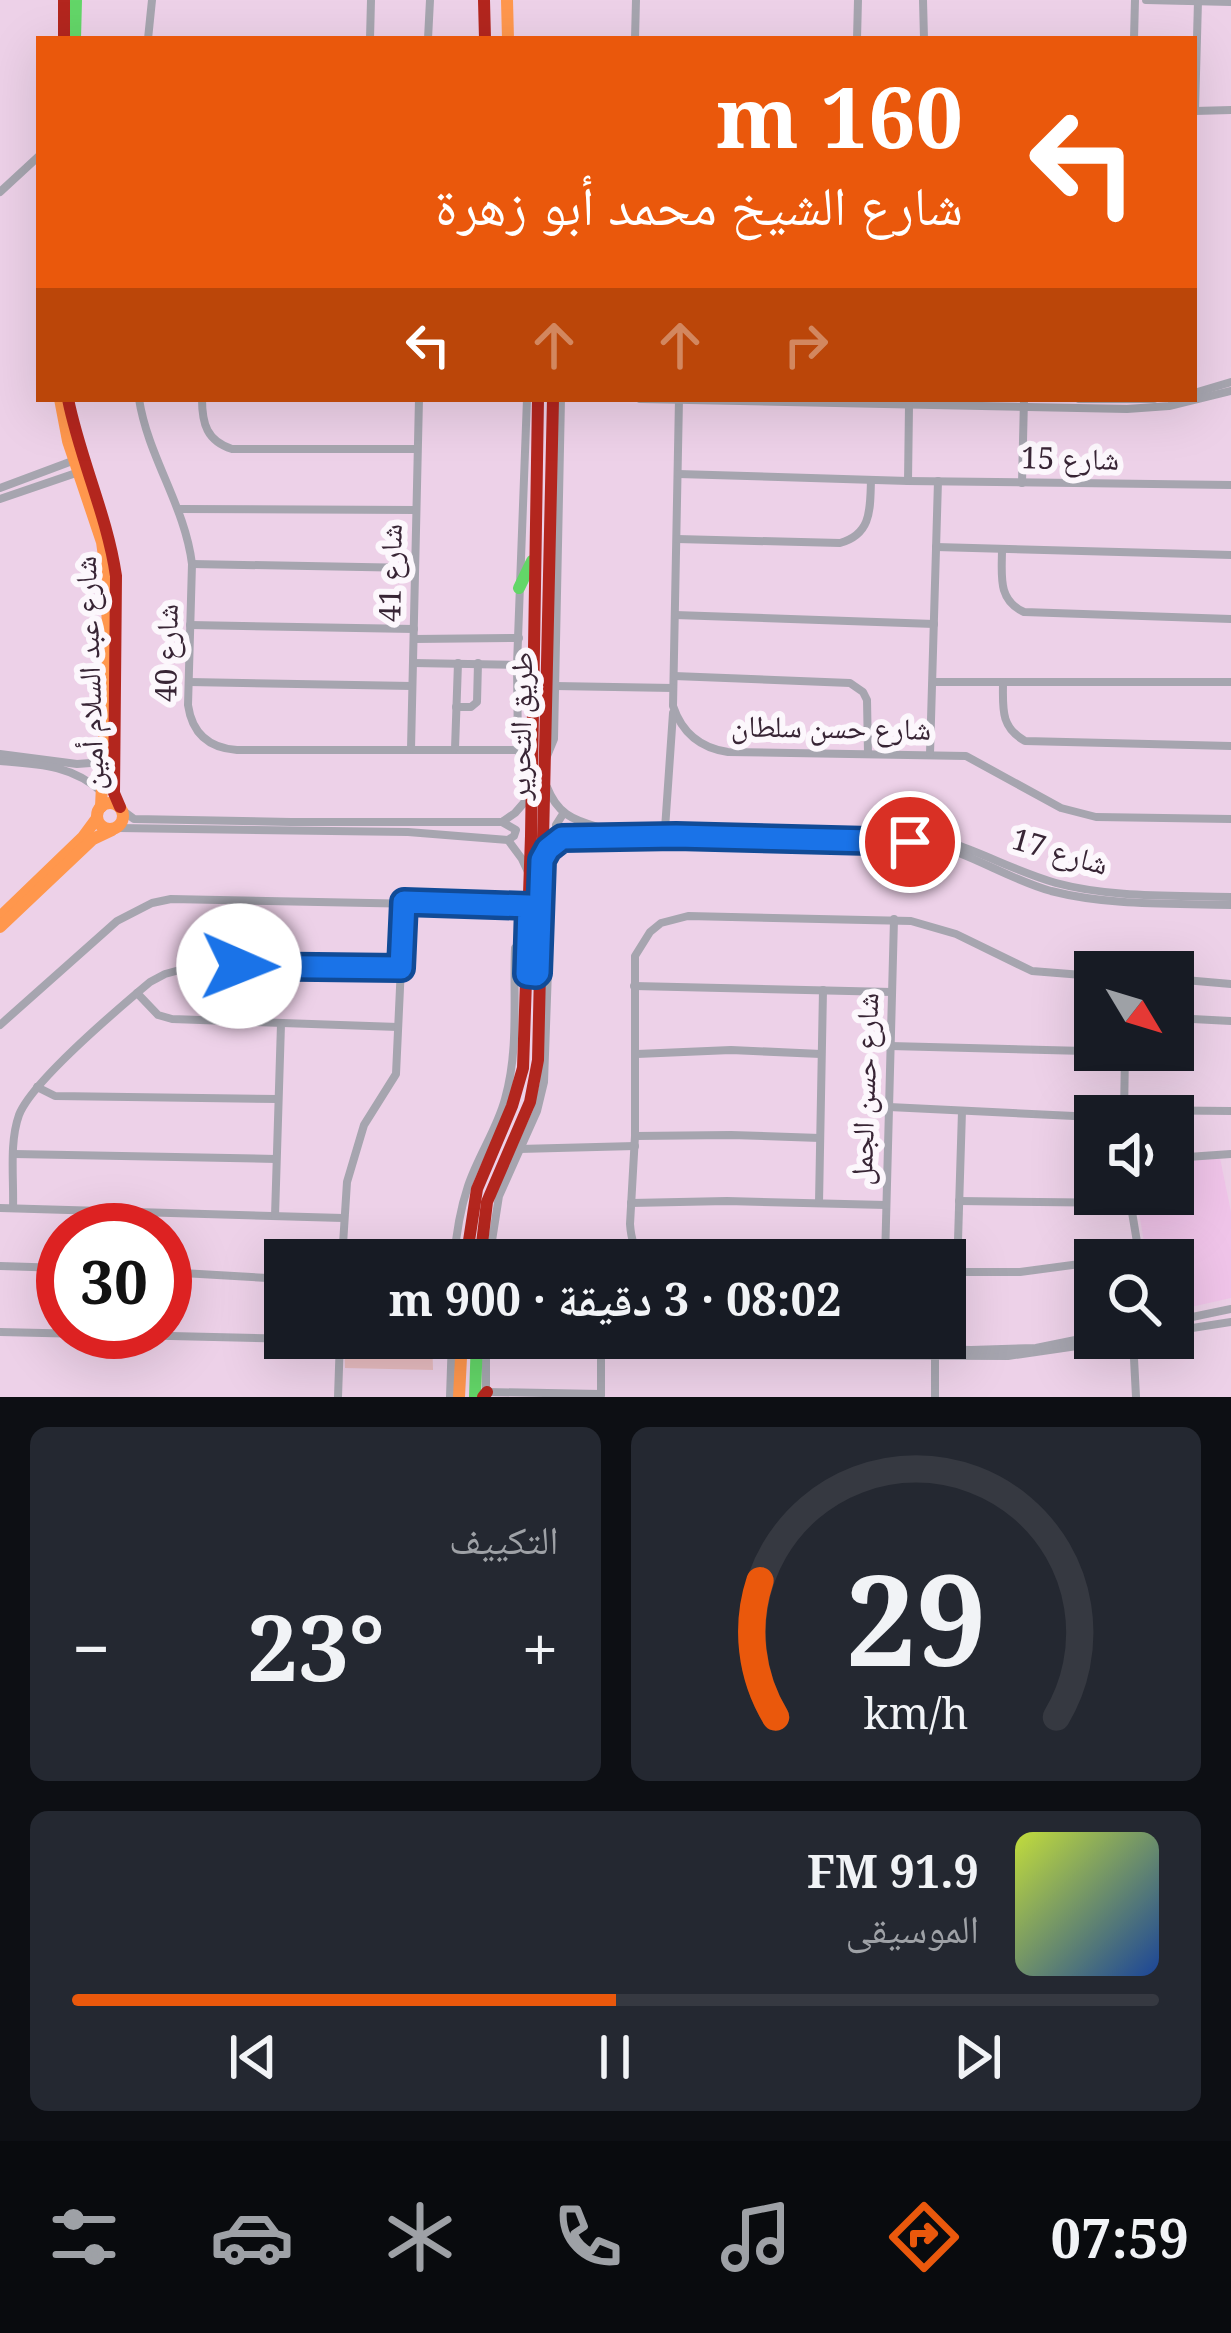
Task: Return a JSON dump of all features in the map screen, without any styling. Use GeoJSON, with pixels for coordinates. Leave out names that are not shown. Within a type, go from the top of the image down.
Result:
{"type":"FeatureCollection","features":[{"type":"Feature","properties":{"kind":"street"},"geometry":{"type":"LineString","coordinates":[[64,0],[64,36]]}},
{"type":"Feature","properties":{"kind":"street"},"geometry":{"type":"LineString","coordinates":[[75,36],[76,0]]}},
{"type":"Feature","properties":{"kind":"street"},"geometry":{"type":"LineString","coordinates":[[148,36],[152,0]]}},
{"type":"Feature","properties":{"kind":"street"},"geometry":{"type":"LineString","coordinates":[[370,36],[371,0]]}},
{"type":"Feature","properties":{"kind":"street"},"geometry":{"type":"LineString","coordinates":[[428,36],[430,0]]}},
{"type":"Feature","properties":{"kind":"street"},"geometry":{"type":"LineString","coordinates":[[484,0],[485,36]]}},
{"type":"Feature","properties":{"kind":"street"},"geometry":{"type":"LineString","coordinates":[[507,0],[508,36]]}},
{"type":"Feature","properties":{"kind":"street"},"geometry":{"type":"LineString","coordinates":[[634,36],[636,0]]}},
{"type":"Feature","properties":{"kind":"street"},"geometry":{"type":"LineString","coordinates":[[857,36],[858,0]]}},
{"type":"Feature","properties":{"kind":"street"},"geometry":{"type":"LineString","coordinates":[[923,0],[924,36]]}},
{"type":"Feature","properties":{"kind":"street"},"geometry":{"type":"LineString","coordinates":[[1134,36],[1135,0]]}},
{"type":"Feature","properties":{"kind":"street"},"geometry":{"type":"LineString","coordinates":[[1146,0],[1231,2]]}},
{"type":"Feature","properties":{"kind":"street"},"geometry":{"type":"LineString","coordinates":[[1197,36],[1198,1]]}},
{"type":"Feature","properties":{"kind":"street"},"geometry":{"type":"LineString","coordinates":[[1197,110],[1231,110]]}},
{"type":"Feature","properties":{"kind":"street"},"geometry":{"type":"LineString","coordinates":[[0,192],[36,159]]}},
{"type":"Feature","properties":{"kind":"street"},"geometry":{"type":"LineString","coordinates":[[1197,391],[1231,382]]}},
{"type":"Feature","properties":{"kind":"street"},"geometry":{"type":"LineString","coordinates":[[1197,401],[1231,391]]}},
{"type":"Feature","properties":{"kind":"street","name":"شارع عبد السلام أمين"},"geometry":{"type":"LineString","coordinates":[[64,402],[68,440],[105,560],[113,636]]}},
{"type":"Feature","properties":{"kind":"street","name":"شارع عبد السلام أمين"},"geometry":{"type":"LineString","coordinates":[[0,923],[83,837],[100,806],[114,559],[65,402]]}},
{"type":"Feature","properties":{"kind":"street","name":"شارع 40"},"geometry":{"type":"LineString","coordinates":[[140,402],[185,527],[192,564],[190,719],[197,733],[222,749],[518,750]]}},
{"type":"Feature","properties":{"kind":"street"},"geometry":{"type":"LineString","coordinates":[[202,402],[208,434],[232,449],[418,449]]}},
{"type":"Feature","properties":{"kind":"street","name":"شارع 41"},"geometry":{"type":"LineString","coordinates":[[411,749],[419,402]]}},
{"type":"Feature","properties":{"kind":"street"},"geometry":{"type":"LineString","coordinates":[[527,402],[517,665],[518,750],[530,771]]}},
{"type":"Feature","properties":{"kind":"street","name":"طريق التحرير"},"geometry":{"type":"LineString","coordinates":[[538,402],[545,450],[549,577],[540,662]]}},
{"type":"Feature","properties":{"kind":"street","name":"طريق التحرير"},"geometry":{"type":"LineString","coordinates":[[533,973],[528,934],[542,860],[544,778],[544,687],[535,556],[545,450],[556,402]]}},
{"type":"Feature","properties":{"kind":"street"},"geometry":{"type":"LineString","coordinates":[[557,402],[556,592],[544,687],[674,688]]}},
{"type":"Feature","properties":{"kind":"street"},"geometry":{"type":"LineString","coordinates":[[665,829],[674,706],[679,402]]}},
{"type":"Feature","properties":{"kind":"street"},"geometry":{"type":"LineString","coordinates":[[847,402],[909,406],[1193,402]]}},
{"type":"Feature","properties":{"kind":"street"},"geometry":{"type":"LineString","coordinates":[[1022,483],[1023,404]]}},
{"type":"Feature","properties":{"kind":"street"},"geometry":{"type":"LineString","coordinates":[[908,481],[909,406]]}},
{"type":"Feature","properties":{"kind":"street"},"geometry":{"type":"LineString","coordinates":[[526,432],[545,450],[560,436]]}},
{"type":"Feature","properties":{"kind":"street"},"geometry":{"type":"LineString","coordinates":[[0,488],[77,466]]}},
{"type":"Feature","properties":{"kind":"street"},"geometry":{"type":"LineString","coordinates":[[0,499],[77,466]]}},
{"type":"Feature","properties":{"kind":"street","name":"شارع 15"},"geometry":{"type":"LineString","coordinates":[[678,474],[1231,485]]}},
{"type":"Feature","properties":{"kind":"street"},"geometry":{"type":"LineString","coordinates":[[676,539],[850,540],[866,525],[871,480]]}},
{"type":"Feature","properties":{"kind":"street"},"geometry":{"type":"LineString","coordinates":[[931,754],[938,481]]}},
{"type":"Feature","properties":{"kind":"street"},"geometry":{"type":"LineString","coordinates":[[178,509],[416,510]]}},
{"type":"Feature","properties":{"kind":"street"},"geometry":{"type":"LineString","coordinates":[[936,547],[1231,555]]}},
{"type":"Feature","properties":{"kind":"street"},"geometry":{"type":"LineString","coordinates":[[1002,549],[1003,592],[1009,604],[1024,612],[1231,619]]}},
{"type":"Feature","properties":{"kind":"street"},"geometry":{"type":"LineString","coordinates":[[519,588],[535,556]]}},
{"type":"Feature","properties":{"kind":"street"},"geometry":{"type":"LineString","coordinates":[[192,564],[415,568]]}},
{"type":"Feature","properties":{"kind":"street"},"geometry":{"type":"LineString","coordinates":[[549,577],[556,592]]}},
{"type":"Feature","properties":{"kind":"street"},"geometry":{"type":"LineString","coordinates":[[675,615],[934,624]]}},
{"type":"Feature","properties":{"kind":"street"},"geometry":{"type":"LineString","coordinates":[[190,625],[519,638]]}},
{"type":"Feature","properties":{"kind":"street","name":"شارع عبد السلام أمين"},"geometry":{"type":"LineString","coordinates":[[112,654],[114,793],[121,808]]}},
{"type":"Feature","properties":{"kind":"street"},"geometry":{"type":"LineString","coordinates":[[413,663],[517,665]]}},
{"type":"Feature","properties":{"kind":"street"},"geometry":{"type":"LineString","coordinates":[[455,749],[458,663]]}},
{"type":"Feature","properties":{"kind":"street"},"geometry":{"type":"LineString","coordinates":[[456,707],[477,702],[478,663]]}},
{"type":"Feature","properties":{"kind":"street"},"geometry":{"type":"LineString","coordinates":[[674,676],[850,683],[867,700],[868,753]]}},
{"type":"Feature","properties":{"kind":"street"},"geometry":{"type":"LineString","coordinates":[[189,682],[412,686]]}},
{"type":"Feature","properties":{"kind":"street"},"geometry":{"type":"LineString","coordinates":[[933,682],[1231,682]]}},
{"type":"Feature","properties":{"kind":"street"},"geometry":{"type":"LineString","coordinates":[[1003,682],[1003,717],[1015,736],[1025,741],[1231,746]]}},
{"type":"Feature","properties":{"kind":"street","name":"طريق التحرير"},"geometry":{"type":"LineString","coordinates":[[467,1239],[475,1195],[508,1119],[523,1068],[532,997],[535,901],[529,874],[530,771],[544,687]]}},
{"type":"Feature","properties":{"kind":"street","name":"شارع حسن سلطان"},"geometry":{"type":"LineString","coordinates":[[674,706],[693,738],[715,750],[958,755],[973,758],[1078,814],[1231,819]]}},
{"type":"Feature","properties":{"kind":"street"},"geometry":{"type":"LineString","coordinates":[[0,758],[104,762]]}},
{"type":"Feature","properties":{"kind":"street"},"geometry":{"type":"LineString","coordinates":[[46,762],[83,777],[100,806],[104,829],[408,832],[508,840],[516,830],[502,822],[158,820],[129,818],[112,803],[100,806]]}},
{"type":"Feature","properties":{"kind":"street"},"geometry":{"type":"LineString","coordinates":[[544,778],[563,814],[556,828],[572,837]]}},
{"type":"Feature","properties":{"kind":"street"},"geometry":{"type":"LineString","coordinates":[[502,822],[530,796]]}},
{"type":"Feature","properties":{"kind":"street"},"geometry":{"type":"LineString","coordinates":[[115,829],[123,822],[121,808]]}},
{"type":"Feature","properties":{"kind":"street","name":"شارع 17"},"geometry":{"type":"LineString","coordinates":[[563,814],[598,827],[908,832],[954,841],[1031,875],[1091,890],[1231,901]]}},
{"type":"Feature","properties":{"kind":"street","name":"شارع عبد السلام أمين"},"geometry":{"type":"LineString","coordinates":[[0,923],[92,839],[115,829]]}},
{"type":"Feature","properties":{"kind":"street"},"geometry":{"type":"LineString","coordinates":[[542,860],[555,842],[572,837]]}},
{"type":"Feature","properties":{"kind":"street","name":"شارع 17"},"geometry":{"type":"LineString","coordinates":[[572,837],[927,843],[1074,896],[1121,902],[1231,901]]}},
{"type":"Feature","properties":{"kind":"street"},"geometry":{"type":"LineString","coordinates":[[508,840],[529,874]]}},
{"type":"Feature","properties":{"kind":"street"},"geometry":{"type":"LineString","coordinates":[[0,1025],[117,921],[152,903],[191,897],[547,902],[547,1066],[537,1111],[502,1188],[491,1239]]}},
{"type":"Feature","properties":{"kind":"street"},"geometry":{"type":"LineString","coordinates":[[342,1239],[347,1182],[364,1125],[396,1074],[404,902]]}},
{"type":"Feature","properties":{"kind":"street"},"geometry":{"type":"LineString","coordinates":[[631,1239],[635,956],[661,923],[674,918],[911,921],[956,934],[1032,970],[1074,974]]}},
{"type":"Feature","properties":{"kind":"street","name":"شارع حسن الجمل"},"geometry":{"type":"LineString","coordinates":[[885,1239],[895,920]]}},
{"type":"Feature","properties":{"kind":"street"},"geometry":{"type":"LineString","coordinates":[[457,1239],[468,1184],[504,1106],[513,1057],[514,948],[528,934]]}},
{"type":"Feature","properties":{"kind":"street"},"geometry":{"type":"LineString","coordinates":[[14,1208],[14,1135],[18,1118],[37,1087],[137,993],[165,974],[198,965],[401,968]]}},
{"type":"Feature","properties":{"kind":"street"},"geometry":{"type":"LineString","coordinates":[[1194,981],[1231,984]]}},
{"type":"Feature","properties":{"kind":"street"},"geometry":{"type":"LineString","coordinates":[[634,986],[892,992]]}},
{"type":"Feature","properties":{"kind":"street"},"geometry":{"type":"LineString","coordinates":[[819,1203],[823,990]]}},
{"type":"Feature","properties":{"kind":"street"},"geometry":{"type":"LineString","coordinates":[[137,993],[158,1015],[172,1019],[398,1028]]}},
{"type":"Feature","properties":{"kind":"street","name":"طريق التحرير"},"geometry":{"type":"LineString","coordinates":[[483,1239],[487,1202],[533,1091],[538,1060],[532,997]]}},
{"type":"Feature","properties":{"kind":"street"},"geometry":{"type":"LineString","coordinates":[[1194,1019],[1231,1021]]}},
{"type":"Feature","properties":{"kind":"street"},"geometry":{"type":"LineString","coordinates":[[274,1216],[280,1024]]}},
{"type":"Feature","properties":{"kind":"street"},"geometry":{"type":"LineString","coordinates":[[890,1046],[1074,1050]]}},
{"type":"Feature","properties":{"kind":"street"},"geometry":{"type":"LineString","coordinates":[[637,1054],[731,1050],[822,1054]]}},
{"type":"Feature","properties":{"kind":"street"},"geometry":{"type":"LineString","coordinates":[[37,1087],[56,1096],[278,1099]]}},
{"type":"Feature","properties":{"kind":"street"},"geometry":{"type":"LineString","coordinates":[[889,1107],[1074,1116]]}},
{"type":"Feature","properties":{"kind":"street"},"geometry":{"type":"LineString","coordinates":[[958,1239],[962,1111]]}},
{"type":"Feature","properties":{"kind":"street"},"geometry":{"type":"LineString","coordinates":[[1194,1112],[1231,1112]]}},
{"type":"Feature","properties":{"kind":"street"},"geometry":{"type":"LineString","coordinates":[[518,1149],[740,1135],[820,1138]]}},
{"type":"Feature","properties":{"kind":"street"},"geometry":{"type":"LineString","coordinates":[[14,1154],[276,1160]]}},
{"type":"Feature","properties":{"kind":"street"},"geometry":{"type":"LineString","coordinates":[[1194,1157],[1231,1154]]}},
{"type":"Feature","properties":{"kind":"street"},"geometry":{"type":"LineString","coordinates":[[487,1202],[502,1188]]}},
{"type":"Feature","properties":{"kind":"street"},"geometry":{"type":"LineString","coordinates":[[959,1201],[1074,1199]]}},
{"type":"Feature","properties":{"kind":"street"},"geometry":{"type":"LineString","coordinates":[[631,1203],[886,1205]]}},
{"type":"Feature","properties":{"kind":"street"},"geometry":{"type":"LineString","coordinates":[[0,1208],[343,1218]]}},
{"type":"Feature","properties":{"kind":"street"},"geometry":{"type":"LineString","coordinates":[[966,1273],[1020,1273],[1074,1265]]}},
{"type":"Feature","properties":{"kind":"street"},"geometry":{"type":"LineString","coordinates":[[0,1266],[36,1267]]}},
{"type":"Feature","properties":{"kind":"street"},"geometry":{"type":"LineString","coordinates":[[192,1274],[264,1278]]}},
{"type":"Feature","properties":{"kind":"street"},"geometry":{"type":"LineString","coordinates":[[1194,1317],[1231,1309]]}},
{"type":"Feature","properties":{"kind":"street"},"geometry":{"type":"LineString","coordinates":[[1194,1328],[1231,1322]]}},
{"type":"Feature","properties":{"kind":"street"},"geometry":{"type":"LineString","coordinates":[[0,1332],[264,1337]]}},
{"type":"Feature","properties":{"kind":"street"},"geometry":{"type":"LineString","coordinates":[[966,1351],[1036,1348],[1074,1340]]}},
{"type":"Feature","properties":{"kind":"street"},"geometry":{"type":"LineString","coordinates":[[966,1354],[1018,1356],[1074,1347]]}},
{"type":"Feature","properties":{"kind":"street"},"geometry":{"type":"LineString","coordinates":[[338,1397],[339,1359]]}},
{"type":"Feature","properties":{"kind":"street"},"geometry":{"type":"LineString","coordinates":[[452,1359],[452,1397]]}},
{"type":"Feature","properties":{"kind":"street"},"geometry":{"type":"LineString","coordinates":[[452,1397],[458,1359]]}},
{"type":"Feature","properties":{"kind":"street"},"geometry":{"type":"LineString","coordinates":[[483,1359],[483,1396],[601,1396],[601,1359]]}},
{"type":"Feature","properties":{"kind":"street"},"geometry":{"type":"LineString","coordinates":[[935,1359],[935,1397]]}},
{"type":"Feature","properties":{"kind":"street"},"geometry":{"type":"LineString","coordinates":[[1134,1359],[1136,1397]]}},
{"type":"Feature","properties":{"kind":"shaded area"},"geometry":{"type":"Polygon","coordinates":[[[1220,1158],[1231,1212],[1231,1298],[1194,1306],[1194,1239],[1144,1239],[1140,1215],[1194,1215],[1194,1160],[1220,1158]]]}},
{"type":"Feature","properties":{"kind":"shaded area"},"geometry":{"type":"Polygon","coordinates":[[[345,1359],[433,1359],[433,1370],[345,1368],[345,1359]]]}},
{"type":"Feature","properties":{"kind":"traffic: fast"},"geometry":{"type":"LineString","coordinates":[[75,36],[76,0]]}},
{"type":"Feature","properties":{"kind":"traffic: fast"},"geometry":{"type":"LineString","coordinates":[[519,588],[532,561]]}},
{"type":"Feature","properties":{"kind":"traffic: fast"},"geometry":{"type":"LineString","coordinates":[[475,1397],[476,1359]]}},
{"type":"Feature","properties":{"kind":"traffic: slow"},"geometry":{"type":"LineString","coordinates":[[507,0],[508,36]]}},
{"type":"Feature","properties":{"kind":"traffic: slow"},"geometry":{"type":"LineString","coordinates":[[61,402],[68,441],[102,542],[107,578],[101,807]]}},
{"type":"Feature","properties":{"kind":"traffic: slow"},"geometry":{"type":"LineString","coordinates":[[110,803],[120,806],[123,816],[120,826],[110,829],[100,826],[97,816],[100,806],[110,803]]}},
{"type":"Feature","properties":{"kind":"traffic: slow"},"geometry":{"type":"LineString","coordinates":[[0,917],[97,818]]}},
{"type":"Feature","properties":{"kind":"traffic: slow"},"geometry":{"type":"LineString","coordinates":[[0,927],[93,839],[112,830]]}},
{"type":"Feature","properties":{"kind":"traffic: slow"},"geometry":{"type":"LineString","coordinates":[[459,1397],[461,1359]]}},
{"type":"Feature","properties":{"kind":"traffic: jam"},"geometry":{"type":"LineString","coordinates":[[64,0],[64,36]]}},
{"type":"Feature","properties":{"kind":"traffic: jam"},"geometry":{"type":"LineString","coordinates":[[484,0],[485,36]]}},
{"type":"Feature","properties":{"kind":"traffic: jam"},"geometry":{"type":"LineString","coordinates":[[69,402],[116,576],[114,793],[120,807]]}},
{"type":"Feature","properties":{"kind":"traffic: jam"},"geometry":{"type":"LineString","coordinates":[[469,1239],[477,1189],[523,1068],[538,402]]}},
{"type":"Feature","properties":{"kind":"traffic: jam"},"geometry":{"type":"LineString","coordinates":[[483,1239],[487,1202],[530,1102],[538,1060],[553,402]]}},
{"type":"Feature","properties":{"kind":"traffic: jam"},"geometry":{"type":"LineString","coordinates":[[483,1397],[487,1392]]}},
{"type":"Feature","properties":{"kind":"route"},"geometry":{"type":"LineString","coordinates":[[239,966],[401,968],[404,902],[448,903],[529,906],[527,974],[536,975],[542,860],[562,838],[910,842]]}}]}
